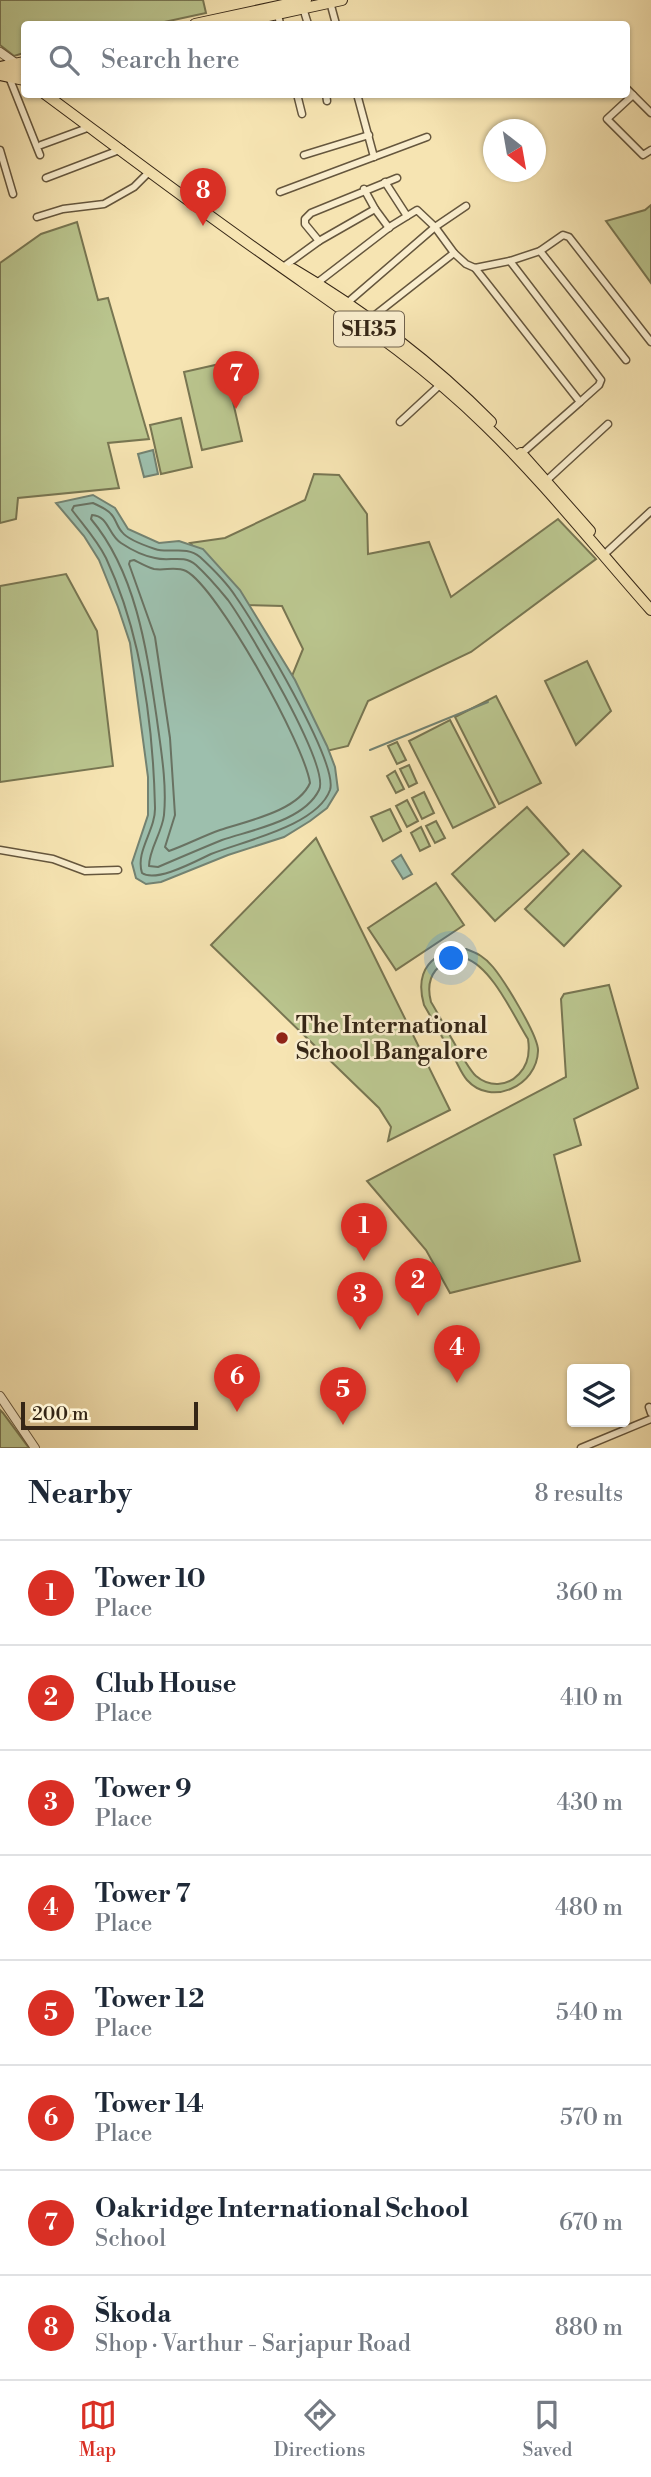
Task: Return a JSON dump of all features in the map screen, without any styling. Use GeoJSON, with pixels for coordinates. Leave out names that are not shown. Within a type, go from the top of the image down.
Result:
{"type":"FeatureCollection","features":[{"type":"Feature","properties":{"kind":"main road"},"geometry":{"type":"LineString","coordinates":[[212,21],[342,0]]}},
{"type":"Feature","properties":{"kind":"main road"},"geometry":{"type":"LineString","coordinates":[[259,21],[279,19],[305,4]]}},
{"type":"Feature","properties":{"kind":"main road","name":"SH35"},"geometry":{"type":"LineString","coordinates":[[55,98],[122,149]]}},
{"type":"Feature","properties":{"kind":"main road","name":"SH35"},"geometry":{"type":"LineString","coordinates":[[55,98],[150,171],[442,382],[489,419],[651,610]]}},
{"type":"Feature","properties":{"kind":"main road","name":"SH35"},"geometry":{"type":"LineString","coordinates":[[150,171],[370,319],[442,382]]}},
{"type":"Feature","properties":{"kind":"main road","name":"SH35"},"geometry":{"type":"LineString","coordinates":[[519,456],[546,481],[651,600]]}},
{"type":"Feature","properties":{"kind":"street"},"geometry":{"type":"LineString","coordinates":[[330,1],[335,21]]}},
{"type":"Feature","properties":{"kind":"street"},"geometry":{"type":"LineString","coordinates":[[0,52],[15,71],[21,91]]}},
{"type":"Feature","properties":{"kind":"street"},"geometry":{"type":"LineString","coordinates":[[630,92],[651,113]]}},
{"type":"Feature","properties":{"kind":"street"},"geometry":{"type":"LineString","coordinates":[[23,98],[40,155]]}},
{"type":"Feature","properties":{"kind":"street"},"geometry":{"type":"LineString","coordinates":[[298,98],[302,114]]}},
{"type":"Feature","properties":{"kind":"street"},"geometry":{"type":"LineString","coordinates":[[358,98],[374,157]]}},
{"type":"Feature","properties":{"kind":"street"},"geometry":{"type":"LineString","coordinates":[[625,98],[607,119],[643,155],[651,150]]}},
{"type":"Feature","properties":{"kind":"street"},"geometry":{"type":"LineString","coordinates":[[41,145],[90,127]]}},
{"type":"Feature","properties":{"kind":"street"},"geometry":{"type":"LineString","coordinates":[[304,155],[369,135]]}},
{"type":"Feature","properties":{"kind":"street"},"geometry":{"type":"LineString","coordinates":[[280,192],[427,137]]}},
{"type":"Feature","properties":{"kind":"street"},"geometry":{"type":"LineString","coordinates":[[46,178],[122,149]]}},
{"type":"Feature","properties":{"kind":"street"},"geometry":{"type":"LineString","coordinates":[[0,150],[13,194]]}},
{"type":"Feature","properties":{"kind":"street"},"geometry":{"type":"LineString","coordinates":[[37,217],[63,209],[104,204],[134,187],[150,171]]}},
{"type":"Feature","properties":{"kind":"street"},"geometry":{"type":"LineString","coordinates":[[319,241],[304,224],[306,217],[364,189],[397,177]]}},
{"type":"Feature","properties":{"kind":"street"},"geometry":{"type":"LineString","coordinates":[[386,182],[407,216]]}},
{"type":"Feature","properties":{"kind":"street"},"geometry":{"type":"LineString","coordinates":[[364,189],[389,228]]}},
{"type":"Feature","properties":{"kind":"street"},"geometry":{"type":"LineString","coordinates":[[347,303],[435,227],[466,206]]}},
{"type":"Feature","properties":{"kind":"street"},"geometry":{"type":"LineString","coordinates":[[286,265],[319,241],[375,209]]}},
{"type":"Feature","properties":{"kind":"street"},"geometry":{"type":"LineString","coordinates":[[317,283],[417,210],[435,227],[454,253],[475,268],[580,401]]}},
{"type":"Feature","properties":{"kind":"street"},"geometry":{"type":"LineString","coordinates":[[475,268],[510,261],[540,251],[563,235],[569,237],[651,342]]}},
{"type":"Feature","properties":{"kind":"street"},"geometry":{"type":"LineString","coordinates":[[540,251],[626,360]]}},
{"type":"Feature","properties":{"kind":"street"},"geometry":{"type":"LineString","coordinates":[[370,319],[454,253]]}},
{"type":"Feature","properties":{"kind":"street"},"geometry":{"type":"LineString","coordinates":[[510,261],[601,381],[519,456]]}},
{"type":"Feature","properties":{"kind":"street"},"geometry":{"type":"LineString","coordinates":[[400,422],[442,382]]}},
{"type":"Feature","properties":{"kind":"street"},"geometry":{"type":"LineString","coordinates":[[546,481],[608,424]]}},
{"type":"Feature","properties":{"kind":"street"},"geometry":{"type":"LineString","coordinates":[[608,551],[651,511]]}},
{"type":"Feature","properties":{"kind":"street"},"geometry":{"type":"LineString","coordinates":[[0,849],[53,859],[85,871],[118,870]]}},
{"type":"Feature","properties":{"kind":"street"},"geometry":{"type":"LineString","coordinates":[[0,1396],[35,1448]]}},
{"type":"Feature","properties":{"kind":"street"},"geometry":{"type":"LineString","coordinates":[[581,1448],[651,1419]]}},
{"type":"Feature","properties":{"kind":"green space"},"geometry":{"type":"Polygon","coordinates":[[[0,0],[203,0],[206,13],[169,21],[21,21],[21,54],[14,56],[0,45],[0,0]]]}},
{"type":"Feature","properties":{"kind":"green space"},"geometry":{"type":"Polygon","coordinates":[[[651,205],[651,283],[606,221],[645,210],[651,205]]]}},
{"type":"Feature","properties":{"kind":"green space"},"geometry":{"type":"Polygon","coordinates":[[[77,222],[98,300],[108,298],[149,439],[108,443],[119,488],[18,498],[16,519],[0,523],[0,263],[41,234],[77,222]]]}},
{"type":"Feature","properties":{"kind":"green space"},"geometry":{"type":"Polygon","coordinates":[[[224,363],[242,441],[202,450],[184,372],[224,363]]]}},
{"type":"Feature","properties":{"kind":"green space"},"geometry":{"type":"Polygon","coordinates":[[[181,418],[192,467],[161,474],[150,425],[181,418]]]}},
{"type":"Feature","properties":{"kind":"green space"},"geometry":{"type":"Polygon","coordinates":[[[314,474],[339,475],[367,514],[368,554],[429,542],[451,597],[558,519],[596,559],[471,652],[368,701],[348,746],[318,753],[281,703],[303,649],[282,606],[245,605],[190,543],[225,538],[305,500],[314,474]]]}},
{"type":"Feature","properties":{"kind":"green space"},"geometry":{"type":"Polygon","coordinates":[[[66,574],[97,631],[113,766],[0,782],[0,586],[66,574]]]}},
{"type":"Feature","properties":{"kind":"green space"},"geometry":{"type":"Polygon","coordinates":[[[587,661],[611,711],[576,745],[545,681],[587,661]]]}},
{"type":"Feature","properties":{"kind":"green space"},"geometry":{"type":"Polygon","coordinates":[[[496,696],[541,783],[499,804],[455,717],[496,696]]]}},
{"type":"Feature","properties":{"kind":"green space"},"geometry":{"type":"Polygon","coordinates":[[[450,720],[495,807],[453,828],[409,741],[450,720]]]}},
{"type":"Feature","properties":{"kind":"green space"},"geometry":{"type":"Polygon","coordinates":[[[397,742],[406,760],[397,764],[388,746],[397,742]]]}},
{"type":"Feature","properties":{"kind":"green space"},"geometry":{"type":"Polygon","coordinates":[[[409,765],[417,783],[409,787],[400,769],[409,765]]]}},
{"type":"Feature","properties":{"kind":"green space"},"geometry":{"type":"Polygon","coordinates":[[[395,771],[404,789],[396,793],[387,776],[395,771]]]}},
{"type":"Feature","properties":{"kind":"green space"},"geometry":{"type":"Polygon","coordinates":[[[424,792],[434,813],[422,819],[412,798],[424,792]]]}},
{"type":"Feature","properties":{"kind":"green space"},"geometry":{"type":"Polygon","coordinates":[[[407,800],[418,821],[407,827],[396,806],[407,800]]]}},
{"type":"Feature","properties":{"kind":"green space"},"geometry":{"type":"Polygon","coordinates":[[[527,807],[569,854],[495,921],[452,874],[527,807]]]}},
{"type":"Feature","properties":{"kind":"green space"},"geometry":{"type":"Polygon","coordinates":[[[390,809],[401,831],[383,841],[371,817],[390,809]]]}},
{"type":"Feature","properties":{"kind":"green space"},"geometry":{"type":"Polygon","coordinates":[[[436,821],[445,838],[435,843],[426,826],[436,821]]]}},
{"type":"Feature","properties":{"kind":"green space"},"geometry":{"type":"Polygon","coordinates":[[[421,827],[430,846],[420,851],[411,833],[421,827]]]}},
{"type":"Feature","properties":{"kind":"green space"},"geometry":{"type":"Polygon","coordinates":[[[316,838],[450,1110],[388,1141],[391,1127],[379,1108],[211,945],[316,838]]]}},
{"type":"Feature","properties":{"kind":"green space"},"geometry":{"type":"Polygon","coordinates":[[[583,850],[621,886],[564,946],[525,909],[583,850]]]}},
{"type":"Feature","properties":{"kind":"green space"},"geometry":{"type":"Polygon","coordinates":[[[436,883],[464,925],[396,970],[368,928],[436,883]]]}},
{"type":"Feature","properties":{"kind":"green space"},"geometry":{"type":"Polygon","coordinates":[[[466,949],[490,964],[512,995],[533,1033],[538,1051],[536,1063],[530,1074],[511,1089],[488,1092],[467,1080],[424,1005],[424,972],[435,958],[466,949]],[[465,958],[441,965],[432,976],[429,992],[431,1002],[476,1076],[492,1084],[504,1083],[519,1074],[525,1066],[529,1053],[528,1039],[493,981],[475,963],[465,958]]]}},
{"type":"Feature","properties":{"kind":"green space"},"geometry":{"type":"Polygon","coordinates":[[[609,985],[638,1088],[574,1119],[581,1145],[554,1155],[580,1261],[450,1293],[426,1250],[367,1181],[566,1077],[561,999],[564,994],[609,985]]]}},
{"type":"Feature","properties":{"kind":"green space"},"geometry":{"type":"Polygon","coordinates":[[[0,1410],[3,1413],[29,1448],[0,1448],[0,1410]]]}},
{"type":"Feature","properties":{"kind":"water"},"geometry":{"type":"Polygon","coordinates":[[[153,450],[158,474],[144,477],[138,454],[153,450]]]}},
{"type":"Feature","properties":{"kind":"water"},"geometry":{"type":"Polygon","coordinates":[[[93,495],[115,508],[128,529],[159,543],[179,541],[203,549],[240,590],[295,680],[335,767],[338,790],[327,808],[310,821],[284,837],[228,855],[161,882],[146,884],[136,878],[132,863],[148,815],[148,777],[130,643],[99,560],[84,536],[56,503],[93,495]]]}},
{"type":"Feature","properties":{"kind":"water"},"geometry":{"type":"Polygon","coordinates":[[[401,855],[412,874],[403,879],[392,861],[401,855]]]}},
{"type":"Feature","properties":{"kind":"waterway"},"geometry":{"type":"LineString","coordinates":[[370,750],[488,702]]}},
{"type":"Feature","properties":{"kind":"place","name":"Škoda"},"geometry":{"type":"Point","coordinates":[203,226]}},
{"type":"Feature","properties":{"kind":"place","name":"Oakridge International School"},"geometry":{"type":"Point","coordinates":[236,409]}},
{"type":"Feature","properties":{"kind":"place","name":"The International School Bangalore"},"geometry":{"type":"Point","coordinates":[282,1038]}},
{"type":"Feature","properties":{"kind":"place","name":"Tower 10"},"geometry":{"type":"Point","coordinates":[364,1261]}},
{"type":"Feature","properties":{"kind":"place","name":"Club House"},"geometry":{"type":"Point","coordinates":[418,1316]}},
{"type":"Feature","properties":{"kind":"place","name":"Tower 9"},"geometry":{"type":"Point","coordinates":[360,1330]}},
{"type":"Feature","properties":{"kind":"place","name":"Tower 7"},"geometry":{"type":"Point","coordinates":[457,1383]}},
{"type":"Feature","properties":{"kind":"place","name":"Tower 14"},"geometry":{"type":"Point","coordinates":[237,1412]}},
{"type":"Feature","properties":{"kind":"place","name":"Tower 12"},"geometry":{"type":"Point","coordinates":[343,1425]}}]}
